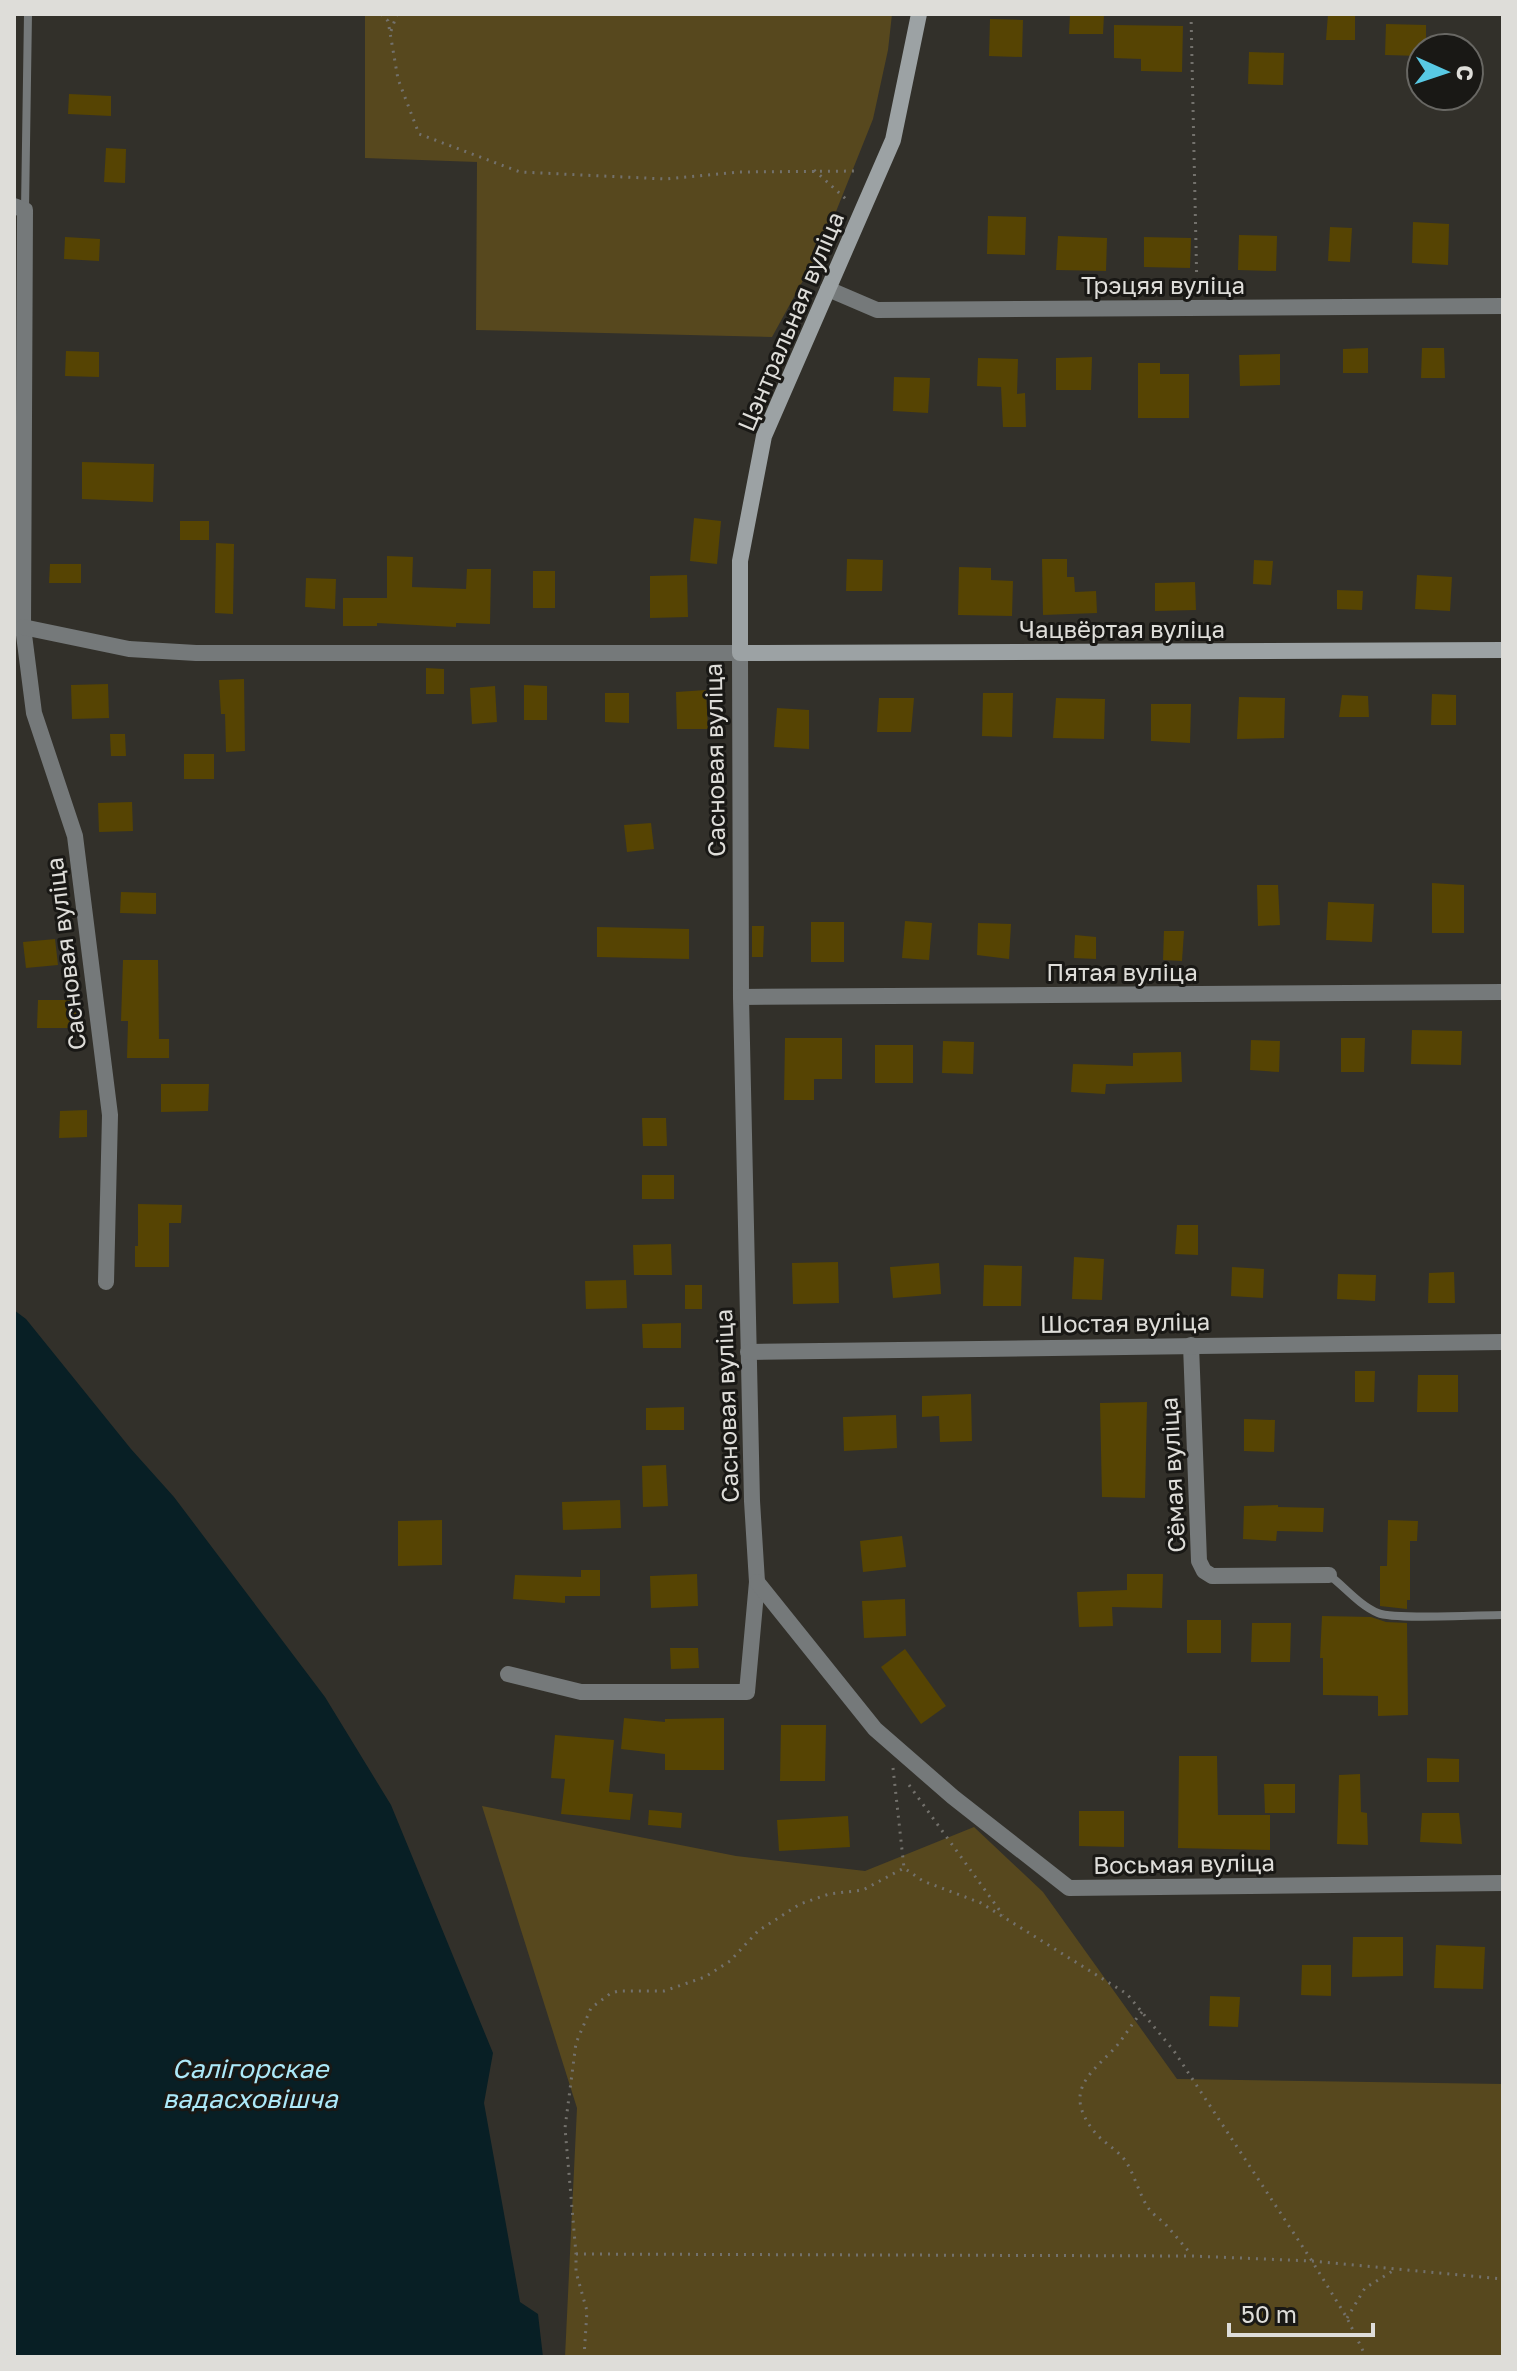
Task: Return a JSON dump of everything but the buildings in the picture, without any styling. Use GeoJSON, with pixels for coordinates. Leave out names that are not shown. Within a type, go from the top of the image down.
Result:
{"type":"FeatureCollection","features":[{"type":"Feature","properties":{"kind":"street","name":"Цэнтральная вуліца"},"geometry":{"type":"LineString","coordinates":[[740,653],[740,561],[764,436],[893,140],[919,14]]}},
{"type":"Feature","properties":{"kind":"street","name":"Сасновая вуліца"},"geometry":{"type":"LineString","coordinates":[[20,208],[23,627],[34,713],[75,836],[110,1115],[106,1282]]}},
{"type":"Feature","properties":{"kind":"street","name":"Трэцяя вуліца"},"geometry":{"type":"LineString","coordinates":[[828,289],[877,310],[1503,306]]}},
{"type":"Feature","properties":{"kind":"street","name":"Сасновая вуліца"},"geometry":{"type":"LineString","coordinates":[[23,627],[129,649],[196,653],[740,653],[741,997],[752,1501],[757,1582],[747,1692],[581,1692],[508,1674]]}},
{"type":"Feature","properties":{"kind":"street","name":"Чацвёртая вуліца"},"geometry":{"type":"LineString","coordinates":[[740,653],[1503,650]]}},
{"type":"Feature","properties":{"kind":"street","name":"Пятая вуліца"},"geometry":{"type":"LineString","coordinates":[[741,997],[1503,992]]}},
{"type":"Feature","properties":{"kind":"street","name":"Шостая вуліца"},"geometry":{"type":"LineString","coordinates":[[748,1352],[1503,1342]]}},
{"type":"Feature","properties":{"kind":"street","name":"Сёмая вуліца"},"geometry":{"type":"LineString","coordinates":[[1191,1345],[1199,1561],[1204,1571],[1212,1576],[1329,1575]]}},
{"type":"Feature","properties":{"kind":"street","name":"Восьмая вуліца"},"geometry":{"type":"LineString","coordinates":[[757,1582],[875,1729],[953,1797],[1069,1888],[1503,1883]]}},
{"type":"Feature","properties":{"kind":"lane"},"geometry":{"type":"LineString","coordinates":[[20,208],[28,14]]}},
{"type":"Feature","properties":{"kind":"lane"},"geometry":{"type":"LineString","coordinates":[[1329,1575],[1362,1605],[1381,1615],[1503,1615]]}},
{"type":"Feature","properties":{"kind":"path"},"geometry":{"type":"LineString","coordinates":[[381,14],[388,21],[398,79],[419,134],[520,172],[665,179],[739,172],[879,171]]}},
{"type":"Feature","properties":{"kind":"path"},"geometry":{"type":"LineString","coordinates":[[390,34],[397,14]]}},
{"type":"Feature","properties":{"kind":"path"},"geometry":{"type":"LineString","coordinates":[[1191,14],[1197,308]]}},
{"type":"Feature","properties":{"kind":"path"},"geometry":{"type":"LineString","coordinates":[[814,170],[846,198],[855,226]]}},
{"type":"Feature","properties":{"kind":"path"},"geometry":{"type":"LineString","coordinates":[[900,1771],[891,1759],[896,1776],[904,1868]]}},
{"type":"Feature","properties":{"kind":"path"},"geometry":{"type":"LineString","coordinates":[[908,1783],[1005,1917]]}},
{"type":"Feature","properties":{"kind":"path"},"geometry":{"type":"LineString","coordinates":[[904,1868],[923,1881],[981,1903],[1127,1994],[1174,2051],[1312,2261],[1347,2318],[1366,2357]]}},
{"type":"Feature","properties":{"kind":"path"},"geometry":{"type":"LineString","coordinates":[[584,2357],[587,2311],[576,2272],[565,2128],[576,2043],[591,2008],[611,1993],[664,1991],[705,1977],[730,1961],[758,1931],[800,1904],[829,1894],[863,1890],[904,1868]]}},
{"type":"Feature","properties":{"kind":"path"},"geometry":{"type":"LineString","coordinates":[[1142,2012],[1114,2050],[1094,2066],[1082,2085],[1081,2101],[1085,2117],[1094,2132],[1127,2163],[1149,2210],[1165,2223],[1192,2256]]}},
{"type":"Feature","properties":{"kind":"path"},"geometry":{"type":"LineString","coordinates":[[576,2254],[1192,2256],[1312,2261],[1503,2279]]}},
{"type":"Feature","properties":{"kind":"path"},"geometry":{"type":"LineString","coordinates":[[1347,2318],[1365,2288],[1396,2269]]}},
{"type":"Feature","properties":{"kind":"shaded area"},"geometry":{"type":"Polygon","coordinates":[[[365,14],[892,14],[888,50],[873,119],[823,244],[772,337],[476,330],[477,162],[365,158],[365,14]]]}},
{"type":"Feature","properties":{"kind":"shaded area"},"geometry":{"type":"Polygon","coordinates":[[[482,1806],[736,1856],[865,1871],[974,1827],[1043,1892],[1177,2079],[1503,2084],[1503,2357],[565,2357],[577,2108],[482,1806]]]}},
{"type":"Feature","properties":{"kind":"water","name":"Салігорскае вадасховішча"},"geometry":{"type":"Polygon","coordinates":[[[14,1310],[26,1319],[174,1497],[325,1697],[391,1805],[493,2053],[484,2103],[520,2302],[538,2314],[543,2357],[14,2357],[14,1310]]]}}]}
